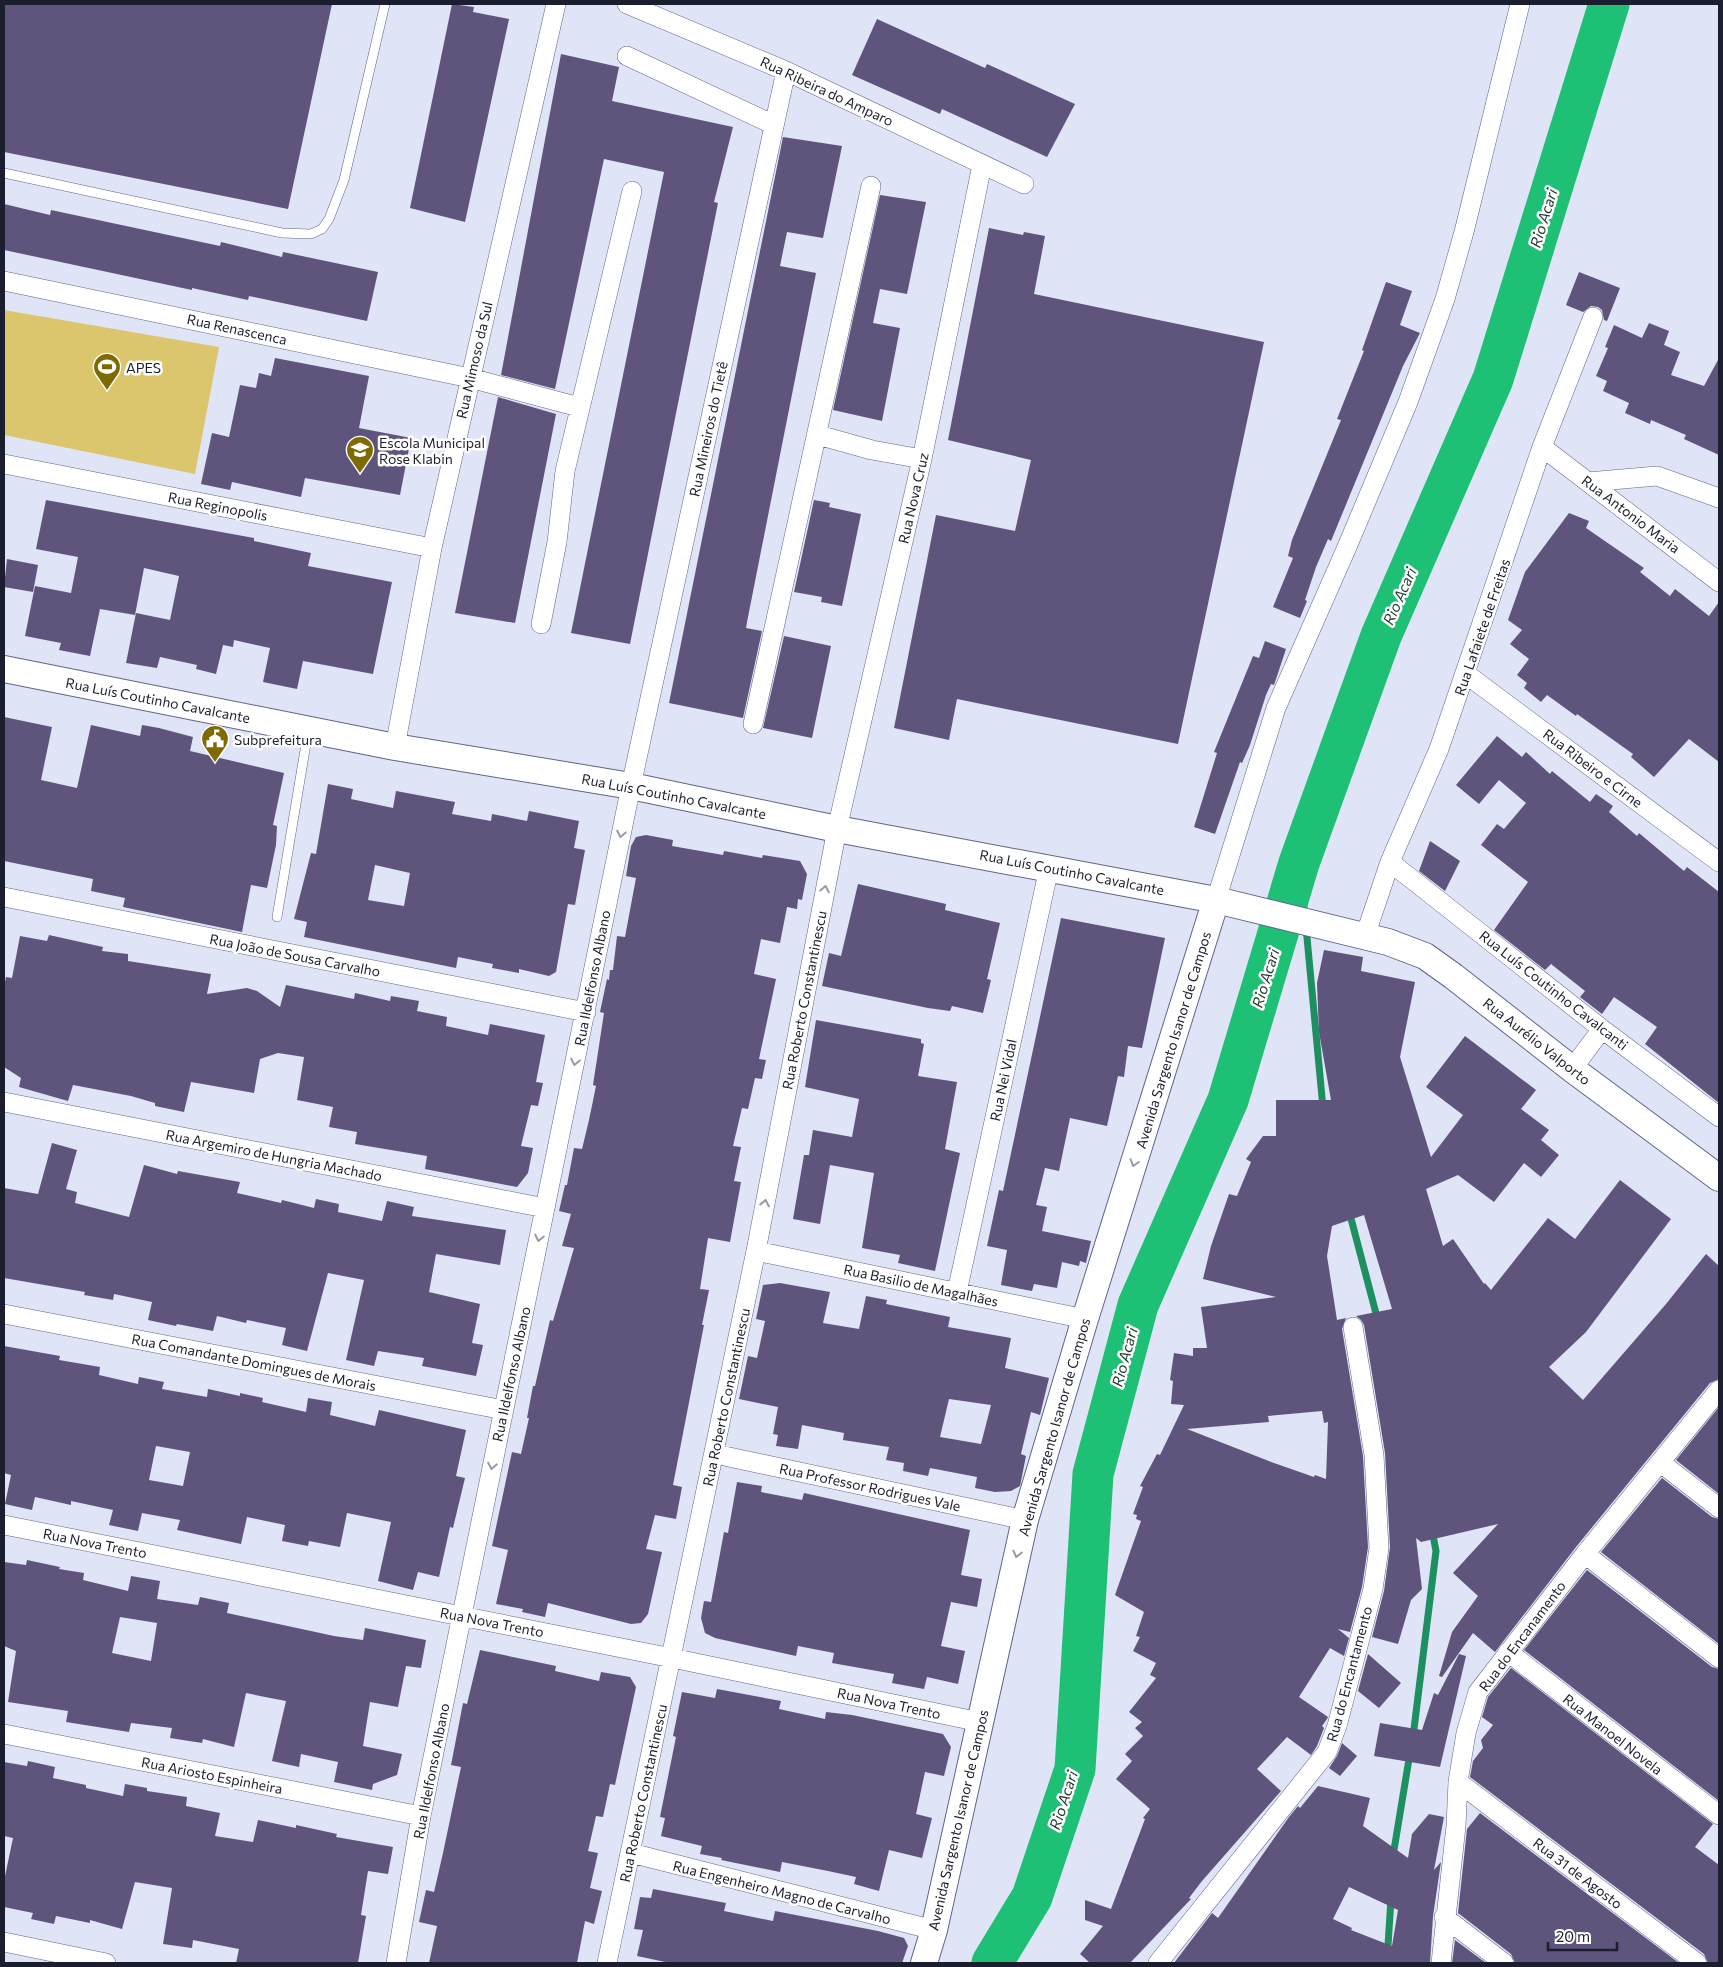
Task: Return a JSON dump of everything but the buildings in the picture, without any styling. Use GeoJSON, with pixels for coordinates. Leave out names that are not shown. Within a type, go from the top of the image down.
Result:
{"type":"FeatureCollection","features":[{"type":"Feature","properties":{"kind":"main road","name":"Rua Luís Coutinho Cavalcante"},"geometry":{"type":"LineString","coordinates":[[4,669],[395,747],[631,786],[837,829],[1216,900],[1354,934]]}},
{"type":"Feature","properties":{"kind":"main road","name":"Avenida Sargento Isanor de Campos"},"geometry":{"type":"LineString","coordinates":[[924,1963],[934,1930],[1025,1520],[1085,1318],[1216,900]]}},
{"type":"Feature","properties":{"kind":"main road","name":"Rua Aurélio Valporto"},"geometry":{"type":"LineString","coordinates":[[1354,934],[1405,947],[1425,956],[1572,1069],[1719,1178]]}},
{"type":"Feature","properties":{"kind":"street","name":"Rua Mimoso da Sul"},"geometry":{"type":"LineString","coordinates":[[395,747],[432,548],[556,4]]}},
{"type":"Feature","properties":{"kind":"street","name":"Rua Ribeira do Amparo"},"geometry":{"type":"LineString","coordinates":[[627,4],[786,71],[1024,184]]}},
{"type":"Feature","properties":{"kind":"street"},"geometry":{"type":"LineString","coordinates":[[1216,900],[1276,708],[1408,402],[1445,298],[1520,4]]}},
{"type":"Feature","properties":{"kind":"street"},"geometry":{"type":"LineString","coordinates":[[627,56],[774,125]]}},
{"type":"Feature","properties":{"kind":"street","name":"Rua Mineiros do Tietê"},"geometry":{"type":"LineString","coordinates":[[631,786],[786,71]]}},
{"type":"Feature","properties":{"kind":"street","name":"Rua Nova Cruz"},"geometry":{"type":"LineString","coordinates":[[837,829],[922,459],[982,165]]}},
{"type":"Feature","properties":{"kind":"street"},"geometry":{"type":"LineString","coordinates":[[753,724],[871,186]]}},
{"type":"Feature","properties":{"kind":"street"},"geometry":{"type":"LineString","coordinates":[[541,624],[557,542],[565,471],[632,191]]}},
{"type":"Feature","properties":{"kind":"street","name":"Rua Renascenca"},"geometry":{"type":"LineString","coordinates":[[4,281],[470,378],[579,407]]}},
{"type":"Feature","properties":{"kind":"street","name":"Rua Lafaiete de Freitas"},"geometry":{"type":"LineString","coordinates":[[1354,934],[1390,862],[1439,749],[1542,447],[1593,317]]}},
{"type":"Feature","properties":{"kind":"street"},"geometry":{"type":"LineString","coordinates":[[818,434],[872,450],[922,459]]}},
{"type":"Feature","properties":{"kind":"street","name":"Rua Antonio Maria"},"geometry":{"type":"LineString","coordinates":[[1542,447],[1719,582]]}},
{"type":"Feature","properties":{"kind":"street","name":"Rua Reginopolis"},"geometry":{"type":"LineString","coordinates":[[4,464],[432,548]]}},
{"type":"Feature","properties":{"kind":"street"},"geometry":{"type":"LineString","coordinates":[[1588,482],[1657,476],[1719,498]]}},
{"type":"Feature","properties":{"kind":"street","name":"Rua Ribeiro e Cirne"},"geometry":{"type":"LineString","coordinates":[[1466,674],[1719,862]]}},
{"type":"Feature","properties":{"kind":"street","name":"Rua Ildelfonso Albano"},"geometry":{"type":"LineString","coordinates":[[396,1963],[421,1816],[631,786]]}},
{"type":"Feature","properties":{"kind":"street","name":"Rua Roberto Constantinescu"},"geometry":{"type":"LineString","coordinates":[[607,1963],[715,1454],[837,829]]}},
{"type":"Feature","properties":{"kind":"street","name":"Rua Luís Coutinho Cavalcanti"},"geometry":{"type":"LineString","coordinates":[[1390,862],[1602,1029],[1719,1117]]}},
{"type":"Feature","properties":{"kind":"street","name":"Rua Nei Vidal"},"geometry":{"type":"LineString","coordinates":[[957,1292],[1050,868]]}},
{"type":"Feature","properties":{"kind":"street","name":"Rua João de Sousa Carvalho"},"geometry":{"type":"LineString","coordinates":[[4,897],[586,1012]]}},
{"type":"Feature","properties":{"kind":"street"},"geometry":{"type":"LineString","coordinates":[[1572,1069],[1602,1029]]}},
{"type":"Feature","properties":{"kind":"street","name":"Rua Argemiro de Hungria Machado"},"geometry":{"type":"LineString","coordinates":[[4,1102],[545,1208]]}},
{"type":"Feature","properties":{"kind":"street","name":"Rua Basilio de Magalhães"},"geometry":{"type":"LineString","coordinates":[[756,1251],[1085,1318]]}},
{"type":"Feature","properties":{"kind":"street","name":"Rua Comandante Domingues de Morais"},"geometry":{"type":"LineString","coordinates":[[4,1314],[504,1410]]}},
{"type":"Feature","properties":{"kind":"street","name":"Rua do Encantamento"},"geometry":{"type":"LineString","coordinates":[[1158,1963],[1327,1752],[1337,1726],[1373,1589],[1379,1548],[1374,1455],[1353,1327]]}},
{"type":"Feature","properties":{"kind":"street","name":"Rua do Encanamento"},"geometry":{"type":"LineString","coordinates":[[1441,1963],[1444,1918],[1456,1826],[1458,1782],[1466,1733],[1478,1692],[1585,1554],[1719,1390]]}},
{"type":"Feature","properties":{"kind":"street","name":"Rua Professor Rodrigues Vale"},"geometry":{"type":"LineString","coordinates":[[715,1454],[1025,1520]]}},
{"type":"Feature","properties":{"kind":"street"},"geometry":{"type":"LineString","coordinates":[[1661,1463],[1719,1508]]}},
{"type":"Feature","properties":{"kind":"street","name":"Rua Nova Trento"},"geometry":{"type":"LineString","coordinates":[[4,1525],[672,1658],[980,1722]]}},
{"type":"Feature","properties":{"kind":"street"},"geometry":{"type":"LineString","coordinates":[[1585,1554],[1719,1658]]}},
{"type":"Feature","properties":{"kind":"street","name":"Rua Manoel Novela"},"geometry":{"type":"LineString","coordinates":[[1508,1652],[1719,1815]]}},
{"type":"Feature","properties":{"kind":"street","name":"Rua Ariosto Espinheira"},"geometry":{"type":"LineString","coordinates":[[4,1734],[421,1816]]}},
{"type":"Feature","properties":{"kind":"street","name":"Rua 31 de Agosto"},"geometry":{"type":"LineString","coordinates":[[1458,1782],[1697,1963]]}},
{"type":"Feature","properties":{"kind":"street","name":"Rua Engenheiro Magno de Carvalho"},"geometry":{"type":"LineString","coordinates":[[631,1853],[934,1930]]}},
{"type":"Feature","properties":{"kind":"street"},"geometry":{"type":"LineString","coordinates":[[1444,1918],[1504,1963]]}},
{"type":"Feature","properties":{"kind":"street"},"geometry":{"type":"LineString","coordinates":[[4,1942],[106,1963]]}},
{"type":"Feature","properties":{"kind":"lane"},"geometry":{"type":"LineString","coordinates":[[4,173],[282,233],[311,234],[322,229],[329,219],[344,180],[385,4]]}},
{"type":"Feature","properties":{"kind":"lane"},"geometry":{"type":"LineString","coordinates":[[277,917],[309,730]]}},
{"type":"Feature","properties":{"kind":"shaded area","name":"APES"},"geometry":{"type":"Polygon","coordinates":[[[4,310],[219,347],[195,474],[4,435],[4,310]]]}},
{"type":"Feature","properties":{"kind":"waterway","name":"Rio Acari"},"geometry":{"type":"LineString","coordinates":[[992,1963],[1032,1897],[1075,1769],[1093,1474],[1138,1305],[1228,1100],[1299,863],[1381,636],[1493,379],[1609,4]]}},
{"type":"Feature","properties":{"kind":"waterway"},"geometry":{"type":"LineString","coordinates":[[1299,863],[1305,917]]}},
{"type":"Feature","properties":{"kind":"waterway"},"geometry":{"type":"LineString","coordinates":[[1306,927],[1323,1108]]}},
{"type":"Feature","properties":{"kind":"waterway"},"geometry":{"type":"LineString","coordinates":[[1349,1211],[1378,1321]]}},
{"type":"Feature","properties":{"kind":"waterway"},"geometry":{"type":"LineString","coordinates":[[1413,1737],[1436,1551],[1432,1530]]}},
{"type":"Feature","properties":{"kind":"waterway"},"geometry":{"type":"LineString","coordinates":[[1393,1856],[1410,1753]]}},
{"type":"Feature","properties":{"kind":"waterway"},"geometry":{"type":"LineString","coordinates":[[1390,1963],[1388,1945],[1391,1899]]}},
{"type":"Feature","properties":{"kind":"place","name":"APES"},"geometry":{"type":"Point","coordinates":[107,391]}},
{"type":"Feature","properties":{"kind":"place","name":"Escola Municipal Rose Klabin"},"geometry":{"type":"Point","coordinates":[360,474]}},
{"type":"Feature","properties":{"kind":"place","name":"Subprefeitura"},"geometry":{"type":"Point","coordinates":[215,763]}}]}
